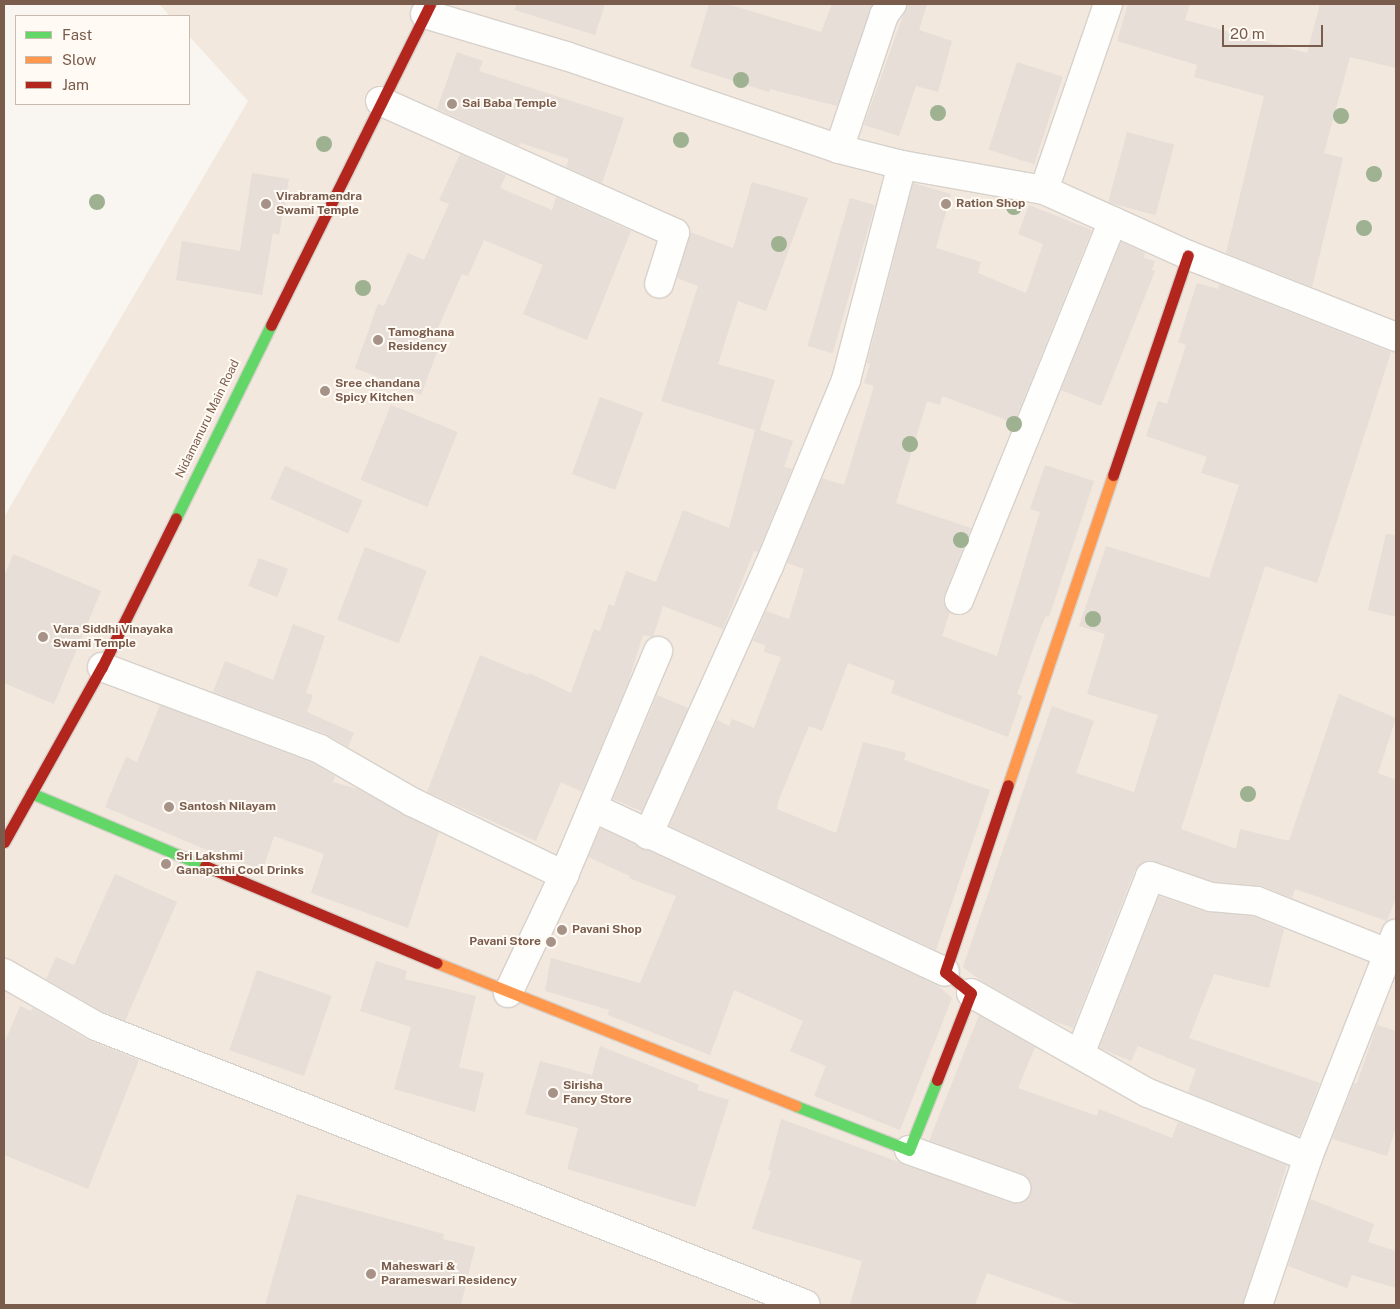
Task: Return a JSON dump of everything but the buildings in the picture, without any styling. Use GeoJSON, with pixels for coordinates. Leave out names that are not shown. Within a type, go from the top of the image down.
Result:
{"type":"FeatureCollection","features":[{"type":"Feature","properties":{"kind":"street"},"geometry":{"type":"LineString","coordinates":[[839,149],[884,15],[892,4]]}},
{"type":"Feature","properties":{"kind":"street"},"geometry":{"type":"LineString","coordinates":[[1044,190],[1108,4]]}},
{"type":"Feature","properties":{"kind":"street"},"geometry":{"type":"LineString","coordinates":[[427,9],[839,149],[902,165],[1044,190],[1188,255],[1396,337]]}},
{"type":"Feature","properties":{"kind":"street","name":"Nidamanuru Main Road"},"geometry":{"type":"LineString","coordinates":[[4,842],[102,667],[427,9]]}},
{"type":"Feature","properties":{"kind":"street"},"geometry":{"type":"LineString","coordinates":[[380,101],[675,233],[659,284]]}},
{"type":"Feature","properties":{"kind":"street"},"geometry":{"type":"LineString","coordinates":[[648,835],[769,566],[846,380],[902,165]]}},
{"type":"Feature","properties":{"kind":"street"},"geometry":{"type":"LineString","coordinates":[[959,600],[1113,221]]}},
{"type":"Feature","properties":{"kind":"street"},"geometry":{"type":"LineString","coordinates":[[945,972],[1188,255]]}},
{"type":"Feature","properties":{"kind":"street"},"geometry":{"type":"LineString","coordinates":[[508,993],[594,808],[658,651]]}},
{"type":"Feature","properties":{"kind":"street"},"geometry":{"type":"LineString","coordinates":[[102,667],[320,750],[412,802],[564,874]]}},
{"type":"Feature","properties":{"kind":"street"},"geometry":{"type":"LineString","coordinates":[[31,793],[508,993],[909,1150],[1016,1188]]}},
{"type":"Feature","properties":{"kind":"street"},"geometry":{"type":"LineString","coordinates":[[594,808],[648,835],[945,972],[970,993],[1148,1092],[1308,1157]]}},
{"type":"Feature","properties":{"kind":"street"},"geometry":{"type":"LineString","coordinates":[[1080,1054],[1150,876],[1211,897],[1257,901],[1392,943],[1308,1157],[1258,1305]]}},
{"type":"Feature","properties":{"kind":"street"},"geometry":{"type":"LineString","coordinates":[[4,973],[96,1026],[805,1304]]}},
{"type":"Feature","properties":{"kind":"street"},"geometry":{"type":"LineString","coordinates":[[909,1150],[970,993]]}},
{"type":"Feature","properties":{"kind":"shaded area"},"geometry":{"type":"Polygon","coordinates":[[[159,4],[1396,4],[1396,1305],[4,1305],[4,517],[248,101],[190,37],[190,15],[169,15],[159,4]]]}},
{"type":"Feature","properties":{"kind":"traffic: fast"},"geometry":{"type":"LineString","coordinates":[[176,518],[271,325]]}},
{"type":"Feature","properties":{"kind":"traffic: fast"},"geometry":{"type":"LineString","coordinates":[[31,793],[205,866]]}},
{"type":"Feature","properties":{"kind":"traffic: fast"},"geometry":{"type":"LineString","coordinates":[[796,1106],[909,1150],[937,1080]]}},
{"type":"Feature","properties":{"kind":"traffic: slow"},"geometry":{"type":"LineString","coordinates":[[1008,785],[1113,475]]}},
{"type":"Feature","properties":{"kind":"traffic: slow"},"geometry":{"type":"LineString","coordinates":[[437,963],[796,1106]]}},
{"type":"Feature","properties":{"kind":"traffic: jam"},"geometry":{"type":"LineString","coordinates":[[271,325],[430,4]]}},
{"type":"Feature","properties":{"kind":"traffic: jam"},"geometry":{"type":"LineString","coordinates":[[1113,475],[1188,255]]}},
{"type":"Feature","properties":{"kind":"traffic: jam"},"geometry":{"type":"LineString","coordinates":[[4,842],[102,667],[176,518]]}},
{"type":"Feature","properties":{"kind":"traffic: jam"},"geometry":{"type":"LineString","coordinates":[[937,1080],[971,993],[945,972],[1008,785]]}},
{"type":"Feature","properties":{"kind":"traffic: jam"},"geometry":{"type":"LineString","coordinates":[[205,866],[437,963]]}},
{"type":"Feature","properties":{"kind":"place","name":"Sai Baba Temple"},"geometry":{"type":"Point","coordinates":[452,104]}},
{"type":"Feature","properties":{"kind":"place","name":"Virabramendra Swami Temple"},"geometry":{"type":"Point","coordinates":[266,204]}},
{"type":"Feature","properties":{"kind":"place","name":"Ration Shop"},"geometry":{"type":"Point","coordinates":[946,204]}},
{"type":"Feature","properties":{"kind":"place","name":"Tamoghana Residency"},"geometry":{"type":"Point","coordinates":[378,340]}},
{"type":"Feature","properties":{"kind":"place","name":"Sree chandana Spicy Kitchen"},"geometry":{"type":"Point","coordinates":[325,391]}},
{"type":"Feature","properties":{"kind":"place","name":"Vara Siddhi Vinayaka Swami Temple"},"geometry":{"type":"Point","coordinates":[43,637]}},
{"type":"Feature","properties":{"kind":"place","name":"Santosh Nilayam"},"geometry":{"type":"Point","coordinates":[169,807]}},
{"type":"Feature","properties":{"kind":"place","name":"Sri Lakshmi Ganapathi Cool Drinks"},"geometry":{"type":"Point","coordinates":[166,864]}},
{"type":"Feature","properties":{"kind":"place","name":"Pavani Shop"},"geometry":{"type":"Point","coordinates":[562,930]}},
{"type":"Feature","properties":{"kind":"place","name":"Pavani Store"},"geometry":{"type":"Point","coordinates":[551,942]}},
{"type":"Feature","properties":{"kind":"place","name":"Sirisha Fancy Store"},"geometry":{"type":"Point","coordinates":[553,1093]}},
{"type":"Feature","properties":{"kind":"place","name":"Maheswari & Parameswari Residency"},"geometry":{"type":"Point","coordinates":[371,1274]}}]}
